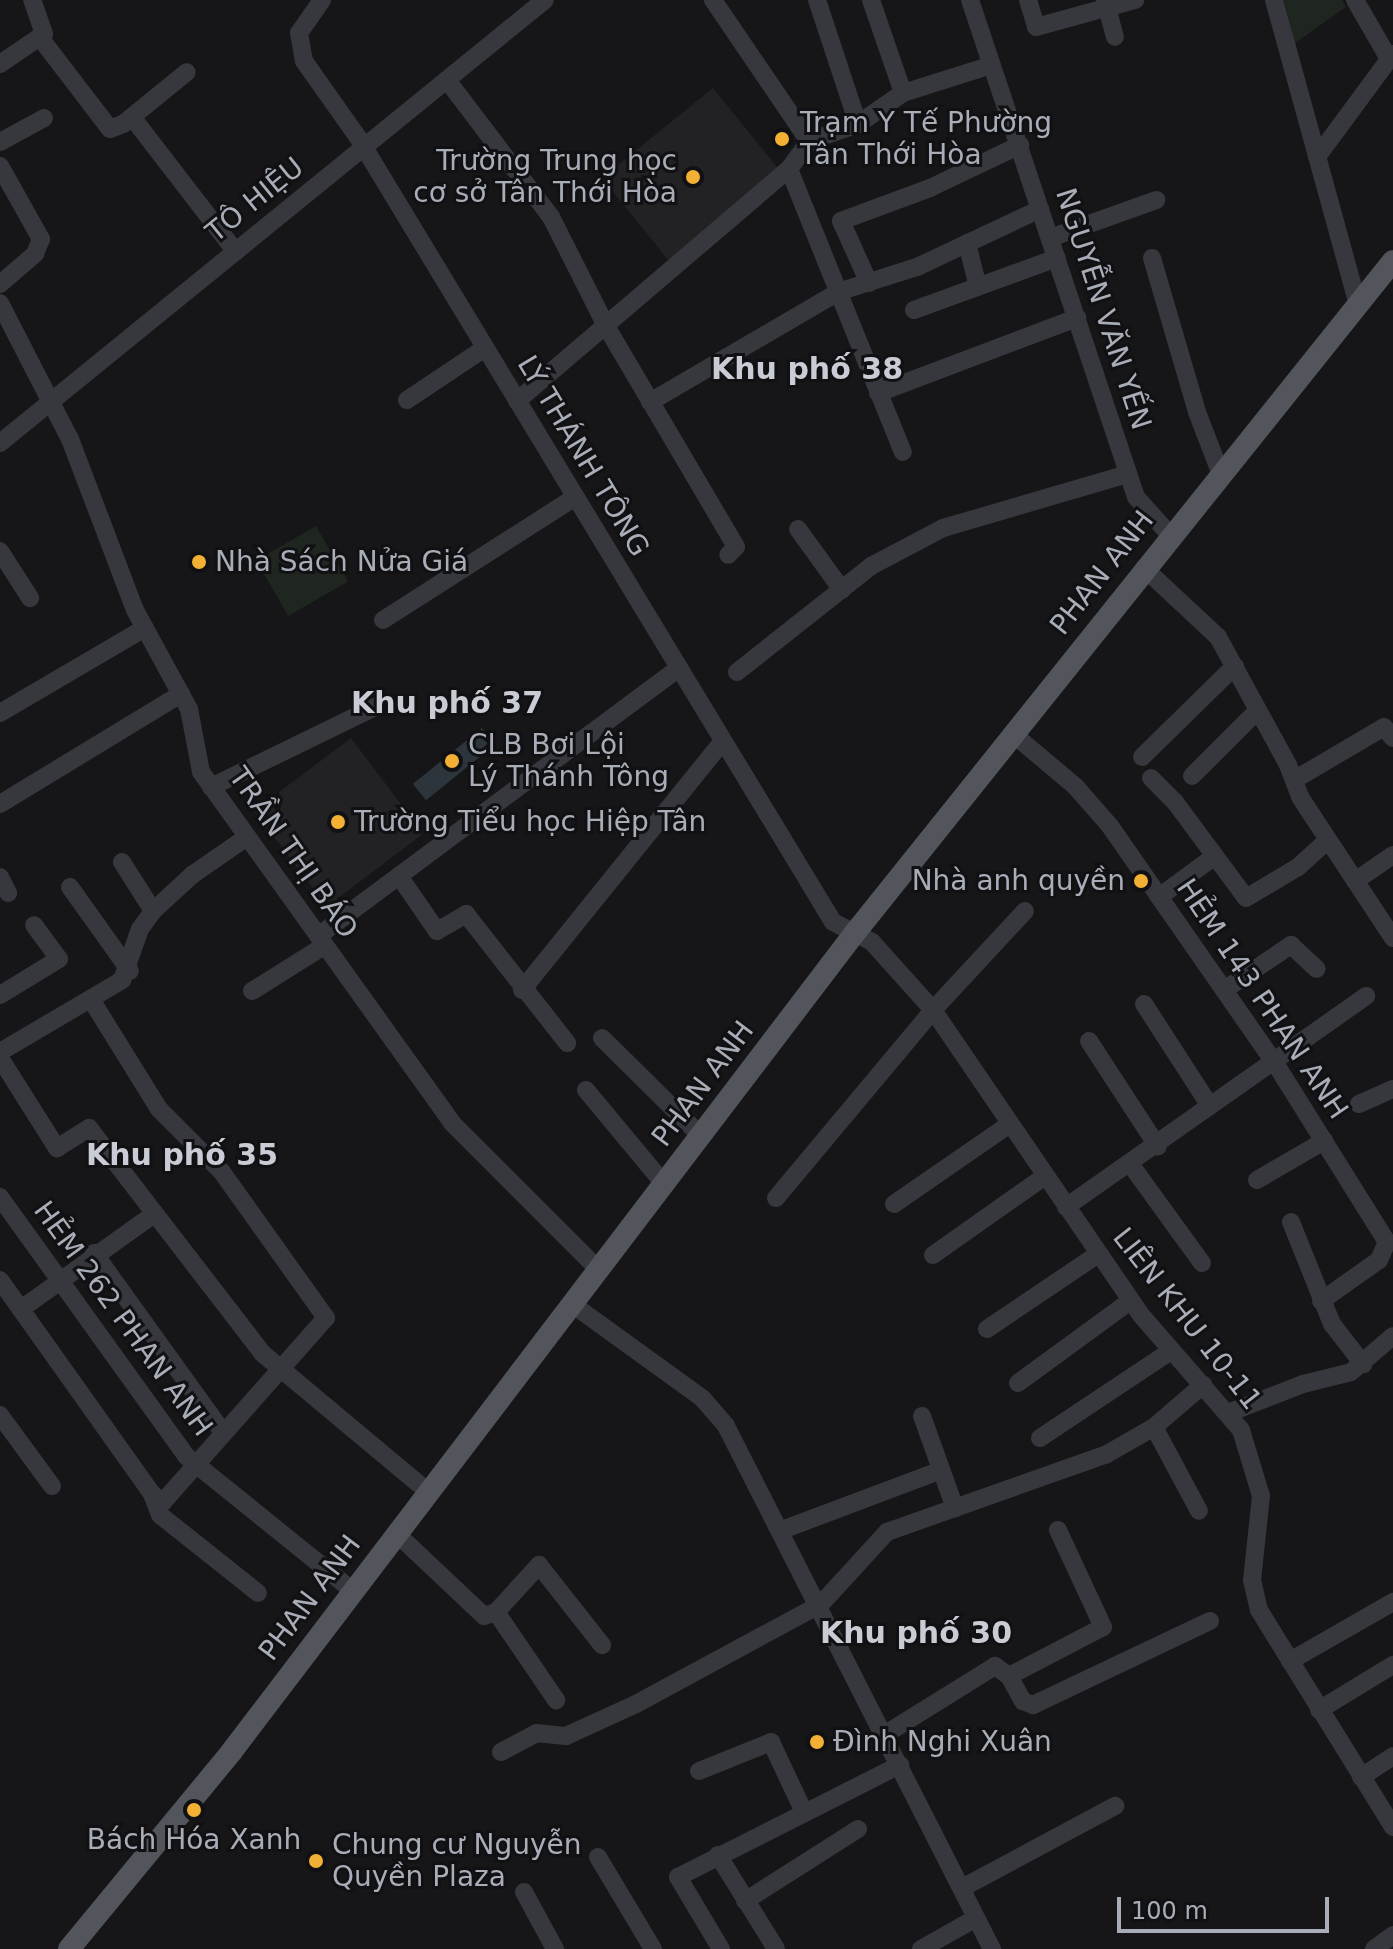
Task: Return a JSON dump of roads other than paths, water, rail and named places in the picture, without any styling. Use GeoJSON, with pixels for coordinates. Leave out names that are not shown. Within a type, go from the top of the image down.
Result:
{"type":"FeatureCollection","features":[{"type":"Feature","properties":{"kind":"main road","name":"PHAN ANH"},"geometry":{"type":"LineString","coordinates":[[69,1949],[232,1751],[854,934],[1220,472],[1393,261]]}},
{"type":"Feature","properties":{"kind":"street"},"geometry":{"type":"LineString","coordinates":[[0,64],[41,39],[45,28],[32,0]]}},
{"type":"Feature","properties":{"kind":"street","name":"LÝ THÁNH TÔNG"},"geometry":{"type":"LineString","coordinates":[[322,0],[299,33],[304,61],[363,148],[833,922],[854,934]]}},
{"type":"Feature","properties":{"kind":"street","name":"TÔ HIỆU"},"geometry":{"type":"LineString","coordinates":[[0,443],[545,0]]}},
{"type":"Feature","properties":{"kind":"street"},"geometry":{"type":"LineString","coordinates":[[713,0],[809,141]]}},
{"type":"Feature","properties":{"kind":"street"},"geometry":{"type":"LineString","coordinates":[[817,0],[858,124]]}},
{"type":"Feature","properties":{"kind":"street"},"geometry":{"type":"LineString","coordinates":[[871,0],[903,93]]}},
{"type":"Feature","properties":{"kind":"street","name":"NGUYỄN VĂN YẾN"},"geometry":{"type":"LineString","coordinates":[[970,0],[1128,474],[1143,508],[1170,535]]}},
{"type":"Feature","properties":{"kind":"street"},"geometry":{"type":"LineString","coordinates":[[1028,0],[1036,27],[1106,5],[1135,0]]}},
{"type":"Feature","properties":{"kind":"street"},"geometry":{"type":"LineString","coordinates":[[1274,0],[1358,306]]}},
{"type":"Feature","properties":{"kind":"street"},"geometry":{"type":"LineString","coordinates":[[1317,157],[1391,57],[1355,0]]}},
{"type":"Feature","properties":{"kind":"street"},"geometry":{"type":"LineString","coordinates":[[1106,5],[1115,37]]}},
{"type":"Feature","properties":{"kind":"street"},"geometry":{"type":"LineString","coordinates":[[41,39],[106,126],[132,117],[187,72]]}},
{"type":"Feature","properties":{"kind":"street"},"geometry":{"type":"LineString","coordinates":[[517,401],[789,169],[809,141],[858,124],[903,93],[992,65]]}},
{"type":"Feature","properties":{"kind":"street"},"geometry":{"type":"LineString","coordinates":[[447,80],[551,217],[606,326],[736,547],[728,555]]}},
{"type":"Feature","properties":{"kind":"street"},"geometry":{"type":"LineString","coordinates":[[132,117],[236,252]]}},
{"type":"Feature","properties":{"kind":"street"},"geometry":{"type":"LineString","coordinates":[[0,142],[44,118]]}},
{"type":"Feature","properties":{"kind":"street"},"geometry":{"type":"LineString","coordinates":[[869,283],[841,221],[930,188],[1020,145]]}},
{"type":"Feature","properties":{"kind":"street"},"geometry":{"type":"LineString","coordinates":[[0,166],[39,233],[41,244],[0,284]]}},
{"type":"Feature","properties":{"kind":"street"},"geometry":{"type":"LineString","coordinates":[[789,169],[903,452]]}},
{"type":"Feature","properties":{"kind":"street"},"geometry":{"type":"LineString","coordinates":[[1050,238],[1156,200]]}},
{"type":"Feature","properties":{"kind":"street"},"geometry":{"type":"LineString","coordinates":[[650,402],[838,292],[869,283],[967,243],[1040,209]]}},
{"type":"Feature","properties":{"kind":"street"},"geometry":{"type":"LineString","coordinates":[[967,243],[978,287]]}},
{"type":"Feature","properties":{"kind":"street"},"geometry":{"type":"LineString","coordinates":[[914,310],[1057,258]]}},
{"type":"Feature","properties":{"kind":"street"},"geometry":{"type":"LineString","coordinates":[[1152,258],[1197,412],[1220,472]]}},
{"type":"Feature","properties":{"kind":"street","name":"TRẦN THỊ BÁO"},"geometry":{"type":"LineString","coordinates":[[0,303],[4,326],[70,439],[122,580],[181,694],[195,728],[197,763],[211,787],[452,1123],[600,1271]]}},
{"type":"Feature","properties":{"kind":"street"},"geometry":{"type":"LineString","coordinates":[[878,393],[1077,318]]}},
{"type":"Feature","properties":{"kind":"street"},"geometry":{"type":"LineString","coordinates":[[407,400],[485,348]]}},
{"type":"Feature","properties":{"kind":"street"},"geometry":{"type":"LineString","coordinates":[[737,672],[871,566],[943,528],[1128,474]]}},
{"type":"Feature","properties":{"kind":"street"},"geometry":{"type":"LineString","coordinates":[[383,620],[575,497]]}},
{"type":"Feature","properties":{"kind":"street"},"geometry":{"type":"LineString","coordinates":[[798,529],[842,590]]}},
{"type":"Feature","properties":{"kind":"street"},"geometry":{"type":"LineString","coordinates":[[0,551],[30,598]]}},
{"type":"Feature","properties":{"kind":"street"},"geometry":{"type":"LineString","coordinates":[[1144,568],[1218,637],[1328,840],[1393,938]]}},
{"type":"Feature","properties":{"kind":"street"},"geometry":{"type":"LineString","coordinates":[[0,713],[145,628]]}},
{"type":"Feature","properties":{"kind":"street"},"geometry":{"type":"LineString","coordinates":[[1142,757],[1235,666]]}},
{"type":"Feature","properties":{"kind":"street"},"geometry":{"type":"LineString","coordinates":[[252,991],[321,941],[399,876],[679,668]]}},
{"type":"Feature","properties":{"kind":"street"},"geometry":{"type":"LineString","coordinates":[[0,804],[181,694]]}},
{"type":"Feature","properties":{"kind":"street"},"geometry":{"type":"LineString","coordinates":[[211,787],[377,706]]}},
{"type":"Feature","properties":{"kind":"street"},"geometry":{"type":"LineString","coordinates":[[1192,776],[1258,710]]}},
{"type":"Feature","properties":{"kind":"street"},"geometry":{"type":"LineString","coordinates":[[1294,780],[1384,727],[1393,738]]}},
{"type":"Feature","properties":{"kind":"street","name":"HẺM 143 PHAN ANH"},"geometry":{"type":"LineString","coordinates":[[1013,734],[1075,786],[1159,897],[1275,1063],[1387,1242],[1379,1260],[1321,1301]]}},
{"type":"Feature","properties":{"kind":"street"},"geometry":{"type":"LineString","coordinates":[[522,990],[723,741]]}},
{"type":"Feature","properties":{"kind":"street"},"geometry":{"type":"LineString","coordinates":[[1151,778],[1175,802],[1212,858],[1246,898],[1298,867],[1328,840]]}},
{"type":"Feature","properties":{"kind":"street"},"geometry":{"type":"LineString","coordinates":[[247,837],[192,875],[153,911],[140,929],[130,971],[92,1001],[0,1055],[57,1148],[89,1128],[276,1369],[428,1492]]}},
{"type":"Feature","properties":{"kind":"street"},"geometry":{"type":"LineString","coordinates":[[1355,881],[1393,855]]}},
{"type":"Feature","properties":{"kind":"street"},"geometry":{"type":"LineString","coordinates":[[1159,897],[1212,858]]}},
{"type":"Feature","properties":{"kind":"street"},"geometry":{"type":"LineString","coordinates":[[122,862],[153,911]]}},
{"type":"Feature","properties":{"kind":"street"},"geometry":{"type":"LineString","coordinates":[[399,876],[437,931],[466,914],[522,990],[567,1043]]}},
{"type":"Feature","properties":{"kind":"street"},"geometry":{"type":"LineString","coordinates":[[70,887],[130,971]]}},
{"type":"Feature","properties":{"kind":"street"},"geometry":{"type":"LineString","coordinates":[[776,1198],[933,1010],[1025,911]]}},
{"type":"Feature","properties":{"kind":"street"},"geometry":{"type":"LineString","coordinates":[[0,995],[59,959],[34,925]]}},
{"type":"Feature","properties":{"kind":"street","name":"LIÊN KHU 10-11"},"geometry":{"type":"LineString","coordinates":[[854,934],[872,942],[933,1010],[1130,1301],[1241,1430],[1261,1496],[1252,1580],[1259,1610],[1393,1827]]}},
{"type":"Feature","properties":{"kind":"street"},"geometry":{"type":"LineString","coordinates":[[1224,990],[1291,945],[1317,969]]}},
{"type":"Feature","properties":{"kind":"street"},"geometry":{"type":"LineString","coordinates":[[1066,1207],[1158,1147],[1210,1106],[1366,996]]}},
{"type":"Feature","properties":{"kind":"street"},"geometry":{"type":"LineString","coordinates":[[92,1001],[159,1109],[222,1172],[326,1318],[276,1369],[163,1502],[152,1494]]}},
{"type":"Feature","properties":{"kind":"street"},"geometry":{"type":"LineString","coordinates":[[1144,1004],[1210,1106]]}},
{"type":"Feature","properties":{"kind":"street"},"geometry":{"type":"LineString","coordinates":[[602,1038],[701,1136]]}},
{"type":"Feature","properties":{"kind":"street"},"geometry":{"type":"LineString","coordinates":[[1089,1041],[1158,1147]]}},
{"type":"Feature","properties":{"kind":"street"},"geometry":{"type":"LineString","coordinates":[[1359,1104],[1393,1089]]}},
{"type":"Feature","properties":{"kind":"street"},"geometry":{"type":"LineString","coordinates":[[586,1090],[664,1184]]}},
{"type":"Feature","properties":{"kind":"street"},"geometry":{"type":"LineString","coordinates":[[894,1204],[1010,1124]]}},
{"type":"Feature","properties":{"kind":"street"},"geometry":{"type":"LineString","coordinates":[[1257,1180],[1324,1141]]}},
{"type":"Feature","properties":{"kind":"street"},"geometry":{"type":"LineString","coordinates":[[1131,1165],[1202,1263]]}},
{"type":"Feature","properties":{"kind":"street"},"geometry":{"type":"LineString","coordinates":[[933,1255],[1045,1176]]}},
{"type":"Feature","properties":{"kind":"street","name":"HẺM 262 PHAN ANH"},"geometry":{"type":"LineString","coordinates":[[0,1197],[58,1281],[194,1464],[353,1591]]}},
{"type":"Feature","properties":{"kind":"street"},"geometry":{"type":"LineString","coordinates":[[21,1309],[94,1253],[154,1214]]}},
{"type":"Feature","properties":{"kind":"street"},"geometry":{"type":"LineString","coordinates":[[1291,1222],[1321,1301],[1363,1364]]}},
{"type":"Feature","properties":{"kind":"street"},"geometry":{"type":"LineString","coordinates":[[94,1253],[222,1431]]}},
{"type":"Feature","properties":{"kind":"street"},"geometry":{"type":"LineString","coordinates":[[987,1329],[1098,1254]]}},
{"type":"Feature","properties":{"kind":"street"},"geometry":{"type":"LineString","coordinates":[[0,1280],[152,1494],[160,1515],[258,1593]]}},
{"type":"Feature","properties":{"kind":"street"},"geometry":{"type":"LineString","coordinates":[[1018,1383],[1130,1301]]}},
{"type":"Feature","properties":{"kind":"street"},"geometry":{"type":"LineString","coordinates":[[572,1304],[715,1411],[741,1448],[992,1949]]}},
{"type":"Feature","properties":{"kind":"street"},"geometry":{"type":"LineString","coordinates":[[1228,1413],[1363,1364],[1393,1336]]}},
{"type":"Feature","properties":{"kind":"street"},"geometry":{"type":"LineString","coordinates":[[1040,1438],[1171,1351]]}},
{"type":"Feature","properties":{"kind":"street"},"geometry":{"type":"LineString","coordinates":[[501,1752],[536,1733],[566,1736],[580,1730],[821,1604],[887,1532],[1107,1454],[1154,1427],[1203,1385]]}},
{"type":"Feature","properties":{"kind":"street"},"geometry":{"type":"LineString","coordinates":[[0,1415],[52,1486]]}},
{"type":"Feature","properties":{"kind":"street"},"geometry":{"type":"LineString","coordinates":[[922,1416],[939,1471],[955,1508]]}},
{"type":"Feature","properties":{"kind":"street"},"geometry":{"type":"LineString","coordinates":[[1154,1427],[1199,1511]]}},
{"type":"Feature","properties":{"kind":"street"},"geometry":{"type":"LineString","coordinates":[[782,1530],[939,1471]]}},
{"type":"Feature","properties":{"kind":"street"},"geometry":{"type":"LineString","coordinates":[[1009,1676],[1095,1633],[1103,1620],[1058,1530]]}},
{"type":"Feature","properties":{"kind":"street"},"geometry":{"type":"LineString","coordinates":[[396,1533],[484,1616],[496,1612],[539,1565],[602,1645]]}},
{"type":"Feature","properties":{"kind":"street"},"geometry":{"type":"LineString","coordinates":[[1290,1661],[1393,1602]]}},
{"type":"Feature","properties":{"kind":"street"},"geometry":{"type":"LineString","coordinates":[[496,1612],[556,1700]]}},
{"type":"Feature","properties":{"kind":"street"},"geometry":{"type":"LineString","coordinates":[[884,1735],[995,1666],[1009,1676],[1023,1701],[1033,1705],[1210,1621]]}},
{"type":"Feature","properties":{"kind":"street"},"geometry":{"type":"LineString","coordinates":[[1319,1710],[1393,1665]]}},
{"type":"Feature","properties":{"kind":"street"},"geometry":{"type":"LineString","coordinates":[[699,1771],[771,1742],[804,1812]]}},
{"type":"Feature","properties":{"kind":"street"},"geometry":{"type":"LineString","coordinates":[[1361,1777],[1393,1756]]}},
{"type":"Feature","properties":{"kind":"street"},"geometry":{"type":"LineString","coordinates":[[721,1949],[678,1877],[900,1765]]}},
{"type":"Feature","properties":{"kind":"street"},"geometry":{"type":"LineString","coordinates":[[962,1888],[1115,1806]]}},
{"type":"Feature","properties":{"kind":"street"},"geometry":{"type":"LineString","coordinates":[[745,1901],[858,1829]]}},
{"type":"Feature","properties":{"kind":"street"},"geometry":{"type":"LineString","coordinates":[[718,1855],[776,1949]]}},
{"type":"Feature","properties":{"kind":"street"},"geometry":{"type":"LineString","coordinates":[[598,1857],[653,1949]]}},
{"type":"Feature","properties":{"kind":"street"},"geometry":{"type":"LineString","coordinates":[[524,1892],[555,1949]]}},
{"type":"Feature","properties":{"kind":"street"},"geometry":{"type":"LineString","coordinates":[[921,1949],[976,1918]]}},
{"type":"Feature","properties":{"kind":"street"},"geometry":{"type":"LineString","coordinates":[[1374,1949],[1393,1935]]}},
{"type":"Feature","properties":{"kind":"place","name":"Trạm Y Tế Phường Tân Thới Hòa"},"geometry":{"type":"Point","coordinates":[782,139]}},
{"type":"Feature","properties":{"kind":"place","name":"Trường Trung học cơ sở Tân Thới Hòa"},"geometry":{"type":"Point","coordinates":[693,177]}},
{"type":"Feature","properties":{"kind":"place","name":"Nhà Sách Nửa Giá"},"geometry":{"type":"Point","coordinates":[199,562]}},
{"type":"Feature","properties":{"kind":"place","name":"CLB Bơi Lội Lý Thánh Tông"},"geometry":{"type":"Point","coordinates":[452,761]}},
{"type":"Feature","properties":{"kind":"place","name":"Trường Tiểu học Hiệp Tân"},"geometry":{"type":"Point","coordinates":[338,822]}},
{"type":"Feature","properties":{"kind":"place","name":"Nhà anh quyền"},"geometry":{"type":"Point","coordinates":[1141,881]}},
{"type":"Feature","properties":{"kind":"place","name":"Đình Nghi Xuân"},"geometry":{"type":"Point","coordinates":[817,1742]}},
{"type":"Feature","properties":{"kind":"place","name":"Bách Hóa Xanh"},"geometry":{"type":"Point","coordinates":[194,1810]}},
{"type":"Feature","properties":{"kind":"place","name":"Chung cư Nguyễn Quyền Plaza"},"geometry":{"type":"Point","coordinates":[316,1861]}},
{"type":"Feature","properties":{"kind":"district","name":"Khu phố 38"},"geometry":{"type":"Point","coordinates":[807,369]}},
{"type":"Feature","properties":{"kind":"district","name":"Khu phố 37"},"geometry":{"type":"Point","coordinates":[447,703]}},
{"type":"Feature","properties":{"kind":"district","name":"Khu phố 35"},"geometry":{"type":"Point","coordinates":[182,1155]}},
{"type":"Feature","properties":{"kind":"district","name":"Khu phố 30"},"geometry":{"type":"Point","coordinates":[916,1633]}}]}
